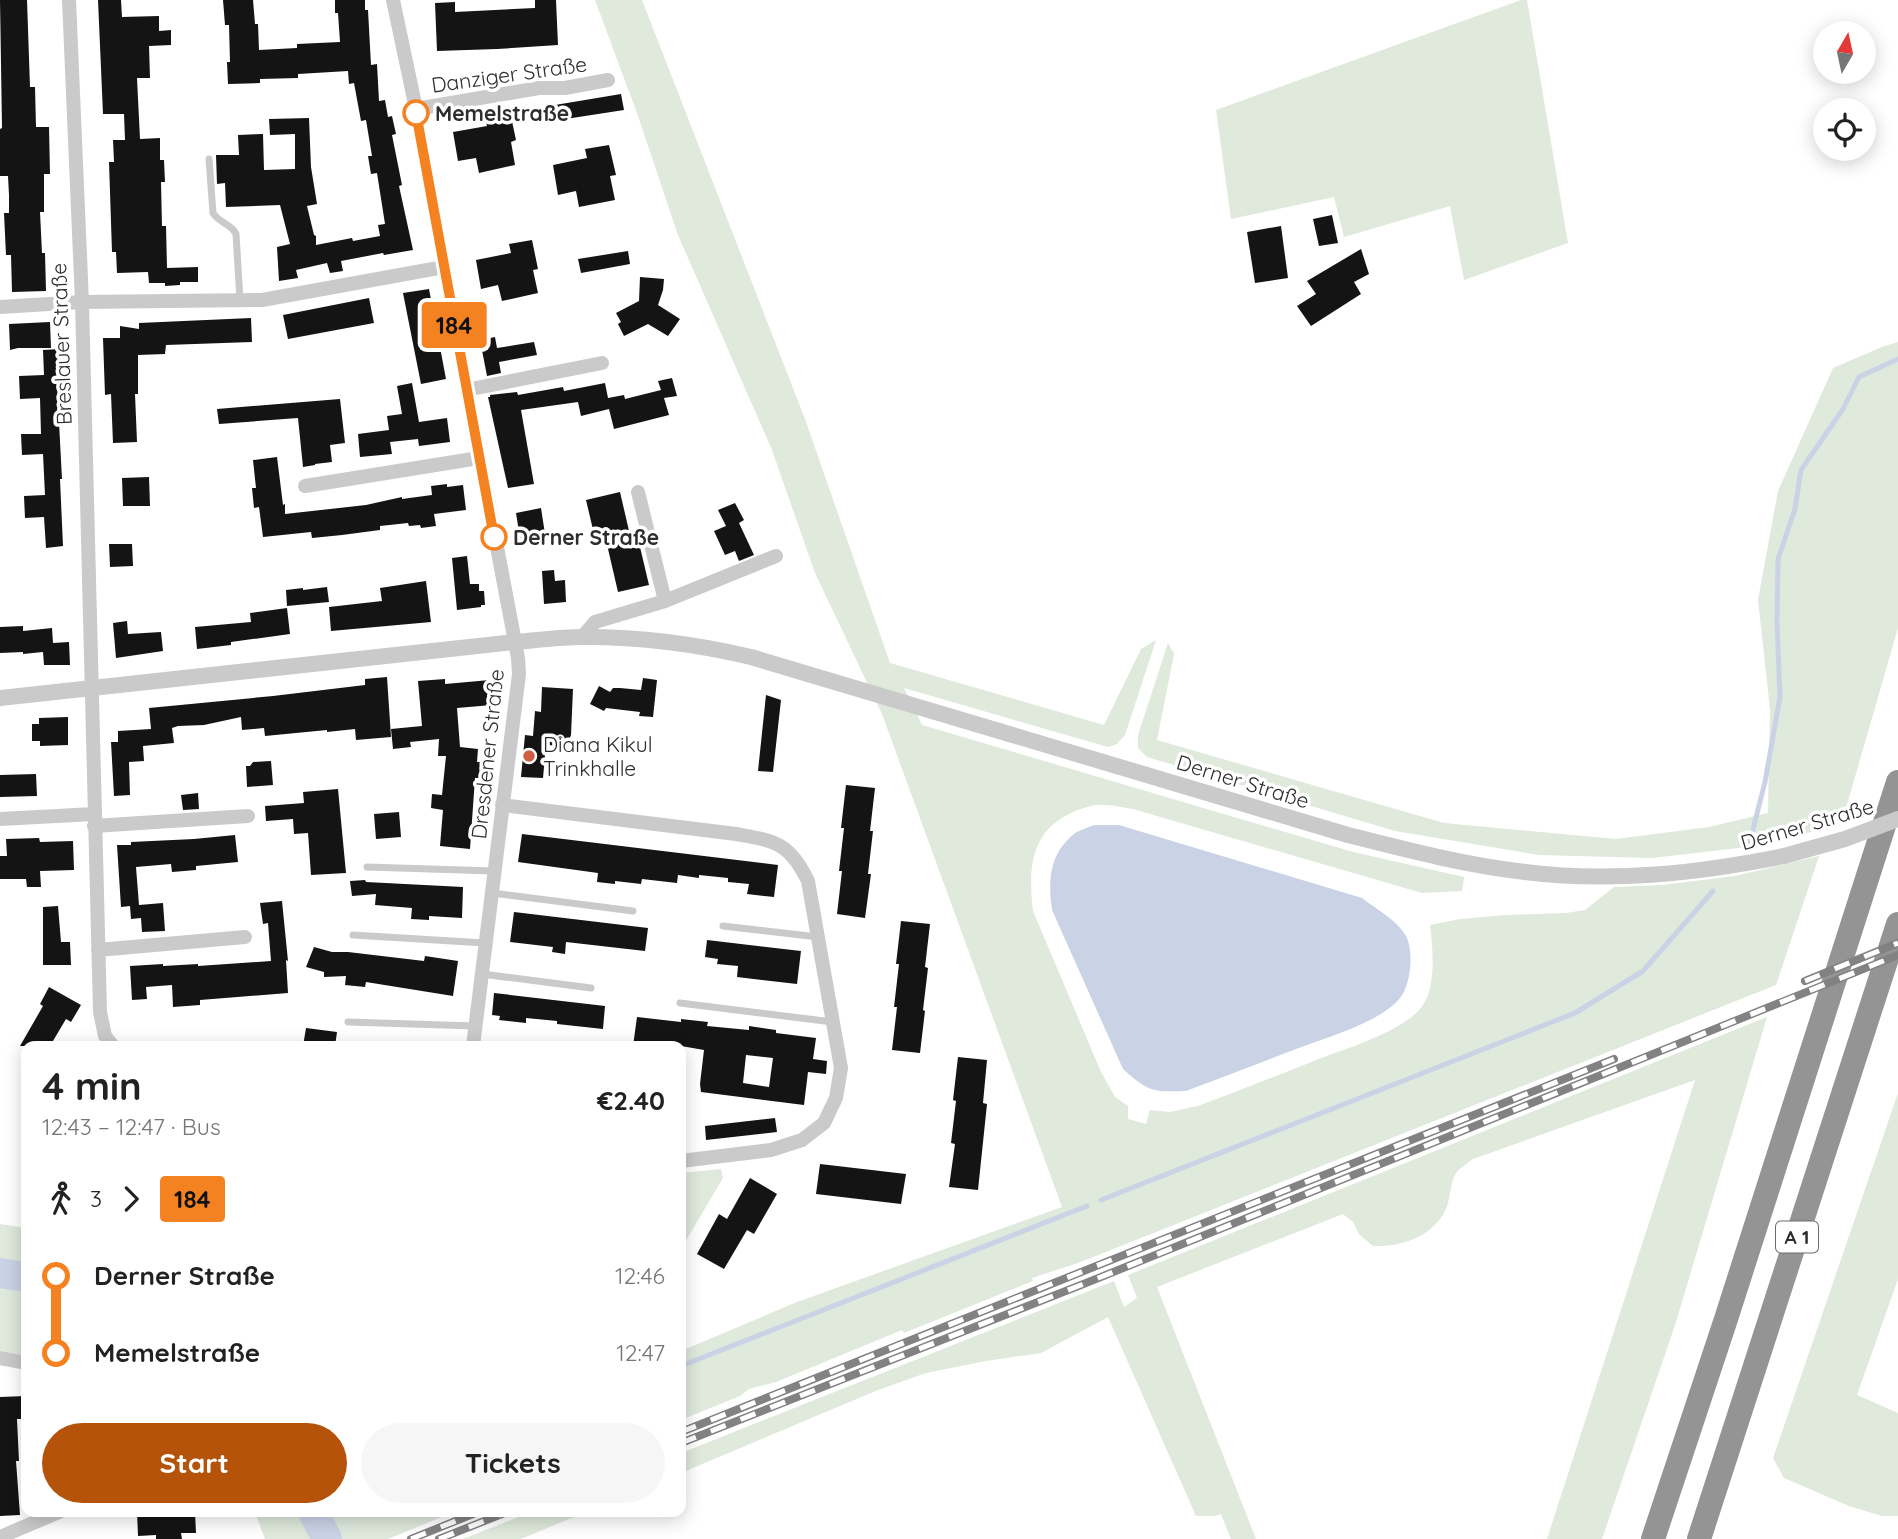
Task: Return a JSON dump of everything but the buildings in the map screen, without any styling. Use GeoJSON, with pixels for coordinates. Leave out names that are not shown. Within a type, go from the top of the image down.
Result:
{"type":"FeatureCollection","features":[{"type":"Feature","properties":{"kind":"highway","name":"A 1"},"geometry":{"type":"LineString","coordinates":[[1653,1539],[1898,782]]}},
{"type":"Feature","properties":{"kind":"highway","name":"A 1"},"geometry":{"type":"LineString","coordinates":[[1699,1539],[1897,929]]}},
{"type":"Feature","properties":{"kind":"street","name":"Breslauer Straße"},"geometry":{"type":"LineString","coordinates":[[69,0],[82,302],[100,1013],[105,1036],[109,1041]]}},
{"type":"Feature","properties":{"kind":"street","name":"Danziger Straße"},"geometry":{"type":"LineString","coordinates":[[393,0],[416,109],[443,267],[515,642]]}},
{"type":"Feature","properties":{"kind":"street","name":"Danziger Straße"},"geometry":{"type":"LineString","coordinates":[[416,109],[539,88],[565,89],[608,80]]}},
{"type":"Feature","properties":{"kind":"street"},"geometry":{"type":"LineString","coordinates":[[0,307],[82,302],[262,300],[443,267]]}},
{"type":"Feature","properties":{"kind":"street"},"geometry":{"type":"LineString","coordinates":[[466,390],[602,363]]}},
{"type":"Feature","properties":{"kind":"street"},"geometry":{"type":"LineString","coordinates":[[305,486],[479,458]]}},
{"type":"Feature","properties":{"kind":"street"},"geometry":{"type":"LineString","coordinates":[[638,492],[664,601]]}},
{"type":"Feature","properties":{"kind":"street"},"geometry":{"type":"LineString","coordinates":[[582,637],[595,622],[664,601],[776,556]]}},
{"type":"Feature","properties":{"kind":"street","name":"Derner Straße"},"geometry":{"type":"LineString","coordinates":[[0,698],[515,642],[582,637],[668,642],[751,657],[1348,835],[1470,864],[1528,873],[1618,877],[1727,867],[1784,856],[1845,839],[1898,819]]}},
{"type":"Feature","properties":{"kind":"street","name":"Dresdener Straße"},"geometry":{"type":"LineString","coordinates":[[474,1041],[519,674],[515,642]]}},
{"type":"Feature","properties":{"kind":"street"},"geometry":{"type":"LineString","coordinates":[[502,805],[770,840],[782,846],[801,867],[808,881],[841,1068],[836,1098],[824,1123],[802,1140],[771,1150],[686,1160]]}},
{"type":"Feature","properties":{"kind":"street"},"geometry":{"type":"LineString","coordinates":[[0,818],[94,820],[248,816]]}},
{"type":"Feature","properties":{"kind":"street"},"geometry":{"type":"LineString","coordinates":[[98,950],[245,937]]}},
{"type":"Feature","properties":{"kind":"street"},"geometry":{"type":"LineString","coordinates":[[0,1358],[21,1362]]}},
{"type":"Feature","properties":{"kind":"street"},"geometry":{"type":"LineString","coordinates":[[0,1537],[47,1517]]}},
{"type":"Feature","properties":{"kind":"lane"},"geometry":{"type":"LineString","coordinates":[[209,159],[213,213],[216,219],[235,230],[236,234],[240,300]]}},
{"type":"Feature","properties":{"kind":"lane","name":"Dresdener Straße"},"geometry":{"type":"LineString","coordinates":[[367,866],[495,871]]}},
{"type":"Feature","properties":{"kind":"lane"},"geometry":{"type":"LineString","coordinates":[[492,893],[633,911]]}},
{"type":"Feature","properties":{"kind":"lane"},"geometry":{"type":"LineString","coordinates":[[723,926],[818,937]]}},
{"type":"Feature","properties":{"kind":"lane"},"geometry":{"type":"LineString","coordinates":[[353,935],[486,943]]}},
{"type":"Feature","properties":{"kind":"lane"},"geometry":{"type":"LineString","coordinates":[[482,974],[591,988]]}},
{"type":"Feature","properties":{"kind":"lane"},"geometry":{"type":"LineString","coordinates":[[680,1003],[834,1022]]}},
{"type":"Feature","properties":{"kind":"lane"},"geometry":{"type":"LineString","coordinates":[[348,1022],[476,1026]]}},
{"type":"Feature","properties":{"kind":"shaded area"},"geometry":{"type":"Polygon","coordinates":[[[595,0],[642,0],[805,419],[890,663],[1104,725],[1141,649],[1156,640],[1125,735],[1117,744],[1108,747],[904,688],[922,725],[1353,852],[1464,877],[1462,891],[1422,893],[1112,805],[1089,807],[1059,820],[1040,841],[1035,853],[1031,880],[1033,911],[1101,1072],[1115,1097],[1128,1106],[1128,1119],[1146,1124],[1150,1110],[1170,1112],[1198,1106],[1400,1025],[1420,1009],[1429,991],[1432,969],[1430,925],[1460,919],[1585,910],[1614,887],[1662,885],[1735,876],[1819,856],[1776,985],[1078,1263],[1032,1278],[1033,1281],[904,1333],[902,1330],[776,1382],[749,1389],[740,1396],[686,1418],[686,1349],[797,1302],[1062,1207],[882,714],[815,573],[772,450],[678,235],[595,0]]]}},
{"type":"Feature","properties":{"kind":"shaded area"},"geometry":{"type":"Polygon","coordinates":[[[1527,0],[1568,243],[1464,280],[1450,206],[1344,237],[1334,197],[1231,219],[1216,110],[1527,0]]]}},
{"type":"Feature","properties":{"kind":"shaded area"},"geometry":{"type":"Polygon","coordinates":[[[1898,342],[1898,628],[1842,822],[1773,844],[1652,858],[1539,855],[1395,831],[1147,757],[1138,748],[1138,735],[1168,643],[1174,654],[1157,740],[1444,823],[1616,839],[1709,827],[1768,813],[1770,709],[1758,600],[1778,491],[1833,368],[1898,342]]]}},
{"type":"Feature","properties":{"kind":"shaded area"},"geometry":{"type":"Polygon","coordinates":[[[1767,1017],[1676,1322],[1602,1539],[1547,1539],[1695,1080],[1473,1159],[1456,1173],[1447,1207],[1439,1220],[1432,1228],[1414,1239],[1394,1245],[1373,1246],[1343,1214],[1157,1287],[1256,1539],[1231,1539],[1221,1514],[1196,1516],[1108,1317],[1041,1353],[926,1373],[878,1390],[686,1471],[686,1451],[1114,1281],[1124,1307],[1137,1298],[1128,1275],[1767,1017]]]}},
{"type":"Feature","properties":{"kind":"shaded area"},"geometry":{"type":"Polygon","coordinates":[[[1898,1093],[1898,1279],[1857,1395],[1898,1413],[1898,1516],[1882,1516],[1849,1506],[1784,1478],[1773,1458],[1898,1093]]]}},
{"type":"Feature","properties":{"kind":"shaded area"},"geometry":{"type":"Polygon","coordinates":[[[721,1169],[723,1178],[686,1241],[686,1172],[721,1169]]]}},
{"type":"Feature","properties":{"kind":"shaded area"},"geometry":{"type":"Polygon","coordinates":[[[0,1224],[21,1227],[21,1357],[0,1352],[0,1224]]]}},
{"type":"Feature","properties":{"kind":"shaded area"},"geometry":{"type":"Polygon","coordinates":[[[257,1517],[442,1517],[388,1539],[265,1539],[257,1517]]]}},
{"type":"Feature","properties":{"kind":"shaded area"},"geometry":{"type":"Polygon","coordinates":[[[518,1517],[574,1517],[521,1539],[463,1539],[518,1517]]]}},
{"type":"Feature","properties":{"kind":"water"},"geometry":{"type":"Polygon","coordinates":[[[1094,825],[1119,825],[1362,898],[1392,920],[1406,936],[1411,959],[1404,992],[1391,1007],[1366,1022],[1186,1091],[1158,1091],[1145,1086],[1123,1069],[1052,910],[1052,869],[1059,850],[1078,831],[1094,825]]]}},
{"type":"Feature","properties":{"kind":"waterway"},"geometry":{"type":"LineString","coordinates":[[1749,845],[1765,782],[1780,697],[1778,559],[1795,509],[1801,470],[1843,409],[1859,377],[1898,359]]}},
{"type":"Feature","properties":{"kind":"waterway"},"geometry":{"type":"LineString","coordinates":[[1101,1200],[1575,1013],[1643,971],[1713,891]]}},
{"type":"Feature","properties":{"kind":"waterway"},"geometry":{"type":"LineString","coordinates":[[686,1364],[1087,1206]]}},
{"type":"Feature","properties":{"kind":"waterway"},"geometry":{"type":"LineString","coordinates":[[0,1273],[21,1276]]}},
{"type":"Feature","properties":{"kind":"waterway"},"geometry":{"type":"LineString","coordinates":[[316,1517],[327,1539]]}},
{"type":"Feature","properties":{"kind":"railway"},"geometry":{"type":"LineString","coordinates":[[1805,981],[1898,943]]}},
{"type":"Feature","properties":{"kind":"railway"},"geometry":{"type":"LineString","coordinates":[[686,1441],[1086,1283],[1898,955]]}},
{"type":"Feature","properties":{"kind":"railway"},"geometry":{"type":"LineString","coordinates":[[686,1430],[1614,1059]]}},
{"type":"Feature","properties":{"kind":"railway"},"geometry":{"type":"LineString","coordinates":[[411,1539],[466,1517]]}},
{"type":"Feature","properties":{"kind":"railway"},"geometry":{"type":"LineString","coordinates":[[439,1539],[494,1517]]}},
{"type":"Feature","properties":{"kind":"bus line","name":"184"},"geometry":{"type":"LineString","coordinates":[[416,113],[494,537]]}},
{"type":"Feature","properties":{"kind":"place","name":"Memelstraße"},"geometry":{"type":"Point","coordinates":[416,113]}},
{"type":"Feature","properties":{"kind":"place","name":"Derner Straße"},"geometry":{"type":"Point","coordinates":[494,537]}},
{"type":"Feature","properties":{"kind":"place","name":"Diana Kikul Trinkhalle"},"geometry":{"type":"Point","coordinates":[529,756]}}]}
